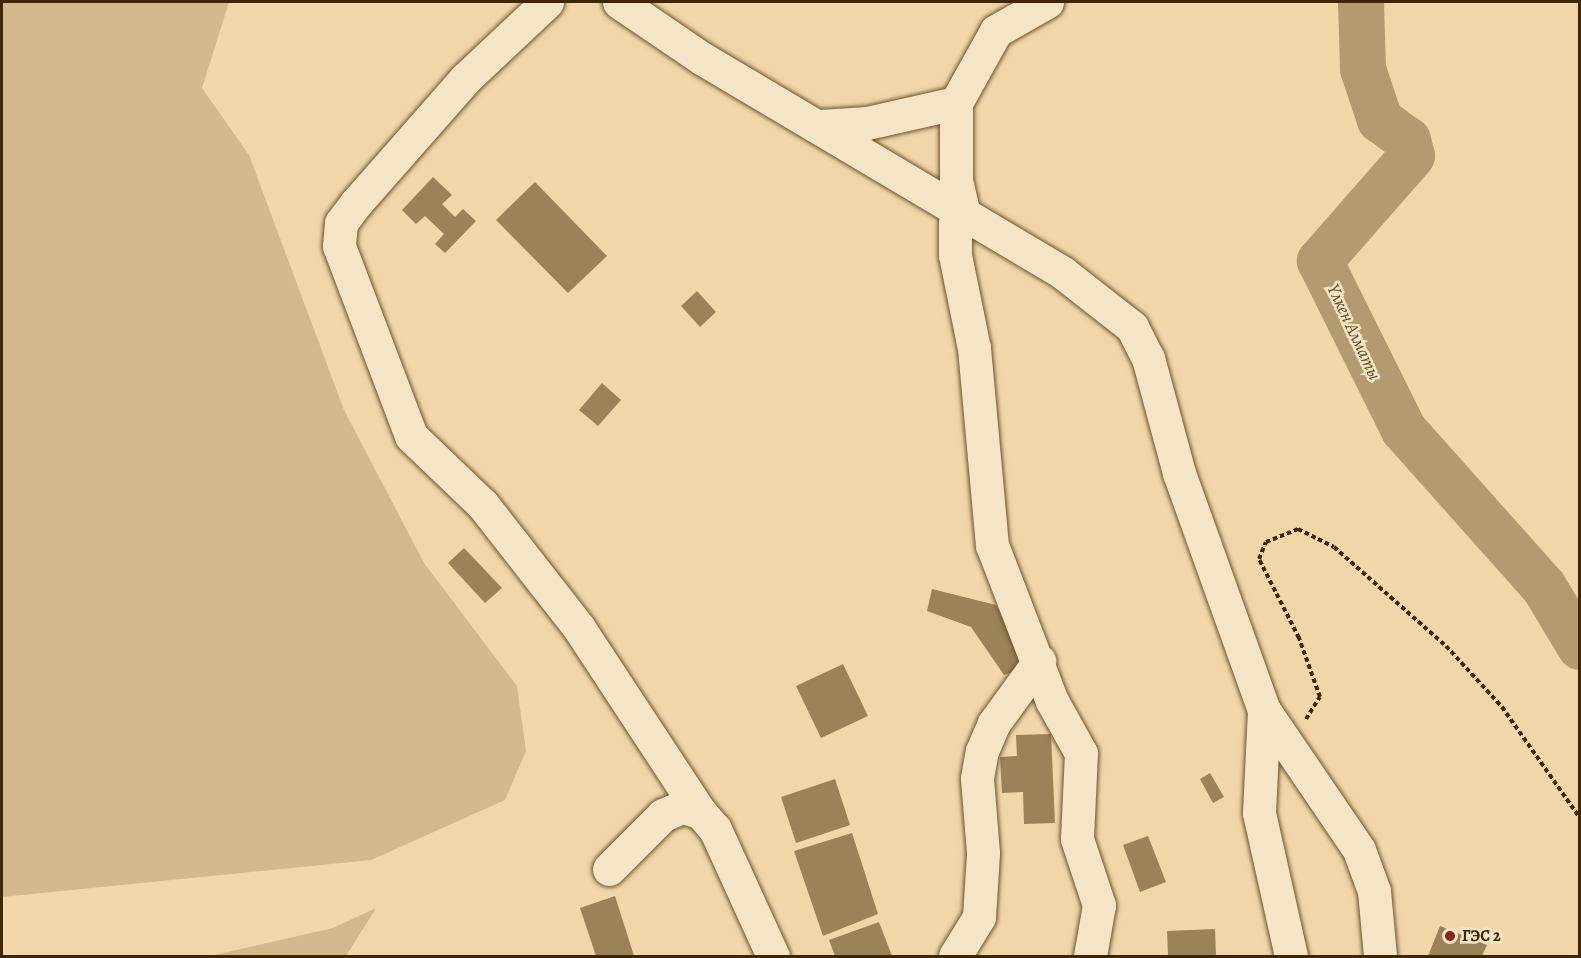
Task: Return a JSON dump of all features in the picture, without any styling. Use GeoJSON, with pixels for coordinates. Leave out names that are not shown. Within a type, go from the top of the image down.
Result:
{"type":"FeatureCollection","features":[{"type":"Feature","properties":{"kind":"street"},"geometry":{"type":"LineString","coordinates":[[547,2],[466,78],[356,203],[341,223],[339,246],[411,436],[483,505],[579,628],[700,812],[715,829],[773,957]]}},
{"type":"Feature","properties":{"kind":"street"},"geometry":{"type":"LineString","coordinates":[[619,2],[702,59],[963,211],[1101,298],[1132,327],[1148,358],[1179,473],[1264,710],[1290,755],[1359,850],[1374,891],[1380,957]]}},
{"type":"Feature","properties":{"kind":"street"},"geometry":{"type":"LineString","coordinates":[[1047,2],[996,31],[956,103],[956,180],[963,211],[955,223],[955,255],[973,337],[992,545],[1039,661],[1052,701],[1081,753],[1077,839],[1099,905],[1090,957]]}},
{"type":"Feature","properties":{"kind":"street"},"geometry":{"type":"LineString","coordinates":[[820,126],[867,123],[956,103]]}},
{"type":"Feature","properties":{"kind":"street"},"geometry":{"type":"LineString","coordinates":[[979,957],[983,853],[977,778],[982,751],[994,723],[1039,661]]}},
{"type":"Feature","properties":{"kind":"street"},"geometry":{"type":"LineString","coordinates":[[1264,710],[1259,791],[1269,871],[1291,957]]}},
{"type":"Feature","properties":{"kind":"street"},"geometry":{"type":"LineString","coordinates":[[1259,791],[1271,767],[1290,755]]}},
{"type":"Feature","properties":{"kind":"street"},"geometry":{"type":"LineString","coordinates":[[609,869],[663,814],[682,807],[700,812]]}},
{"type":"Feature","properties":{"kind":"street"},"geometry":{"type":"LineString","coordinates":[[955,957],[979,916]]}},
{"type":"Feature","properties":{"kind":"path"},"geometry":{"type":"LineString","coordinates":[[1290,755],[1320,697],[1299,638],[1259,559],[1266,542],[1298,529],[1334,547],[1446,646],[1502,707],[1580,818]]}},
{"type":"Feature","properties":{"kind":"shaded area"},"geometry":{"type":"Polygon","coordinates":[[[2,2],[229,2],[202,88],[249,155],[344,410],[424,563],[517,686],[526,751],[505,800],[371,860],[2,897],[2,2]]]}},
{"type":"Feature","properties":{"kind":"shaded area"},"geometry":{"type":"Polygon","coordinates":[[[376,908],[346,956],[210,956],[333,928],[376,908]]]}},
{"type":"Feature","properties":{"kind":"building"},"geometry":{"type":"Polygon","coordinates":[[[433,177],[452,195],[442,204],[455,217],[463,209],[476,221],[445,253],[435,244],[444,234],[425,216],[416,224],[402,210],[433,177]]]}},
{"type":"Feature","properties":{"kind":"building"},"geometry":{"type":"Polygon","coordinates":[[[535,182],[607,256],[568,293],[496,220],[535,182]]]}},
{"type":"Feature","properties":{"kind":"building"},"geometry":{"type":"Polygon","coordinates":[[[697,291],[716,312],[700,327],[681,306],[697,291]]]}},
{"type":"Feature","properties":{"kind":"building"},"geometry":{"type":"Polygon","coordinates":[[[602,383],[621,400],[598,426],[579,410],[602,383]]]}},
{"type":"Feature","properties":{"kind":"building"},"geometry":{"type":"Polygon","coordinates":[[[464,548],[502,588],[485,603],[448,563],[464,548]]]}},
{"type":"Feature","properties":{"kind":"building"},"geometry":{"type":"Polygon","coordinates":[[[932,589],[996,605],[1026,666],[1004,675],[971,627],[927,611],[932,589]]]}},
{"type":"Feature","properties":{"kind":"building"},"geometry":{"type":"Polygon","coordinates":[[[843,664],[868,716],[821,738],[796,686],[843,664]]]}},
{"type":"Feature","properties":{"kind":"building"},"geometry":{"type":"Polygon","coordinates":[[[1051,734],[1055,823],[1024,824],[1023,792],[1002,793],[1000,757],[1017,756],[1016,735],[1051,734]]]}},
{"type":"Feature","properties":{"kind":"building"},"geometry":{"type":"Polygon","coordinates":[[[1210,773],[1224,797],[1213,803],[1200,779],[1210,773]]]}},
{"type":"Feature","properties":{"kind":"building"},"geometry":{"type":"Polygon","coordinates":[[[835,779],[850,825],[796,843],[781,797],[835,779]]]}},
{"type":"Feature","properties":{"kind":"building"},"geometry":{"type":"Polygon","coordinates":[[[852,833],[878,914],[823,936],[794,851],[852,833]]]}},
{"type":"Feature","properties":{"kind":"building"},"geometry":{"type":"Polygon","coordinates":[[[1148,836],[1166,882],[1140,892],[1123,845],[1148,836]]]}},
{"type":"Feature","properties":{"kind":"building"},"geometry":{"type":"Polygon","coordinates":[[[615,896],[634,956],[596,956],[580,908],[615,896]]]}},
{"type":"Feature","properties":{"kind":"building"},"geometry":{"type":"Polygon","coordinates":[[[879,922],[892,956],[835,956],[829,940],[879,922]]]}},
{"type":"Feature","properties":{"kind":"building","name":"ГЭС 2"},"geometry":{"type":"Polygon","coordinates":[[[1440,926],[1487,945],[1482,956],[1428,956],[1440,926]]]}},
{"type":"Feature","properties":{"kind":"building"},"geometry":{"type":"Polygon","coordinates":[[[1215,929],[1216,956],[1168,956],[1167,931],[1215,929]]]}},
{"type":"Feature","properties":{"kind":"waterway","name":"Үлкен Алматы"},"geometry":{"type":"LineString","coordinates":[[1361,2],[1363,69],[1380,120],[1408,140],[1412,156],[1320,261],[1404,430],[1544,587],[1580,647]]}},
{"type":"Feature","properties":{"kind":"place","name":"ГЭС 2"},"geometry":{"type":"Point","coordinates":[1450,936]}}]}
